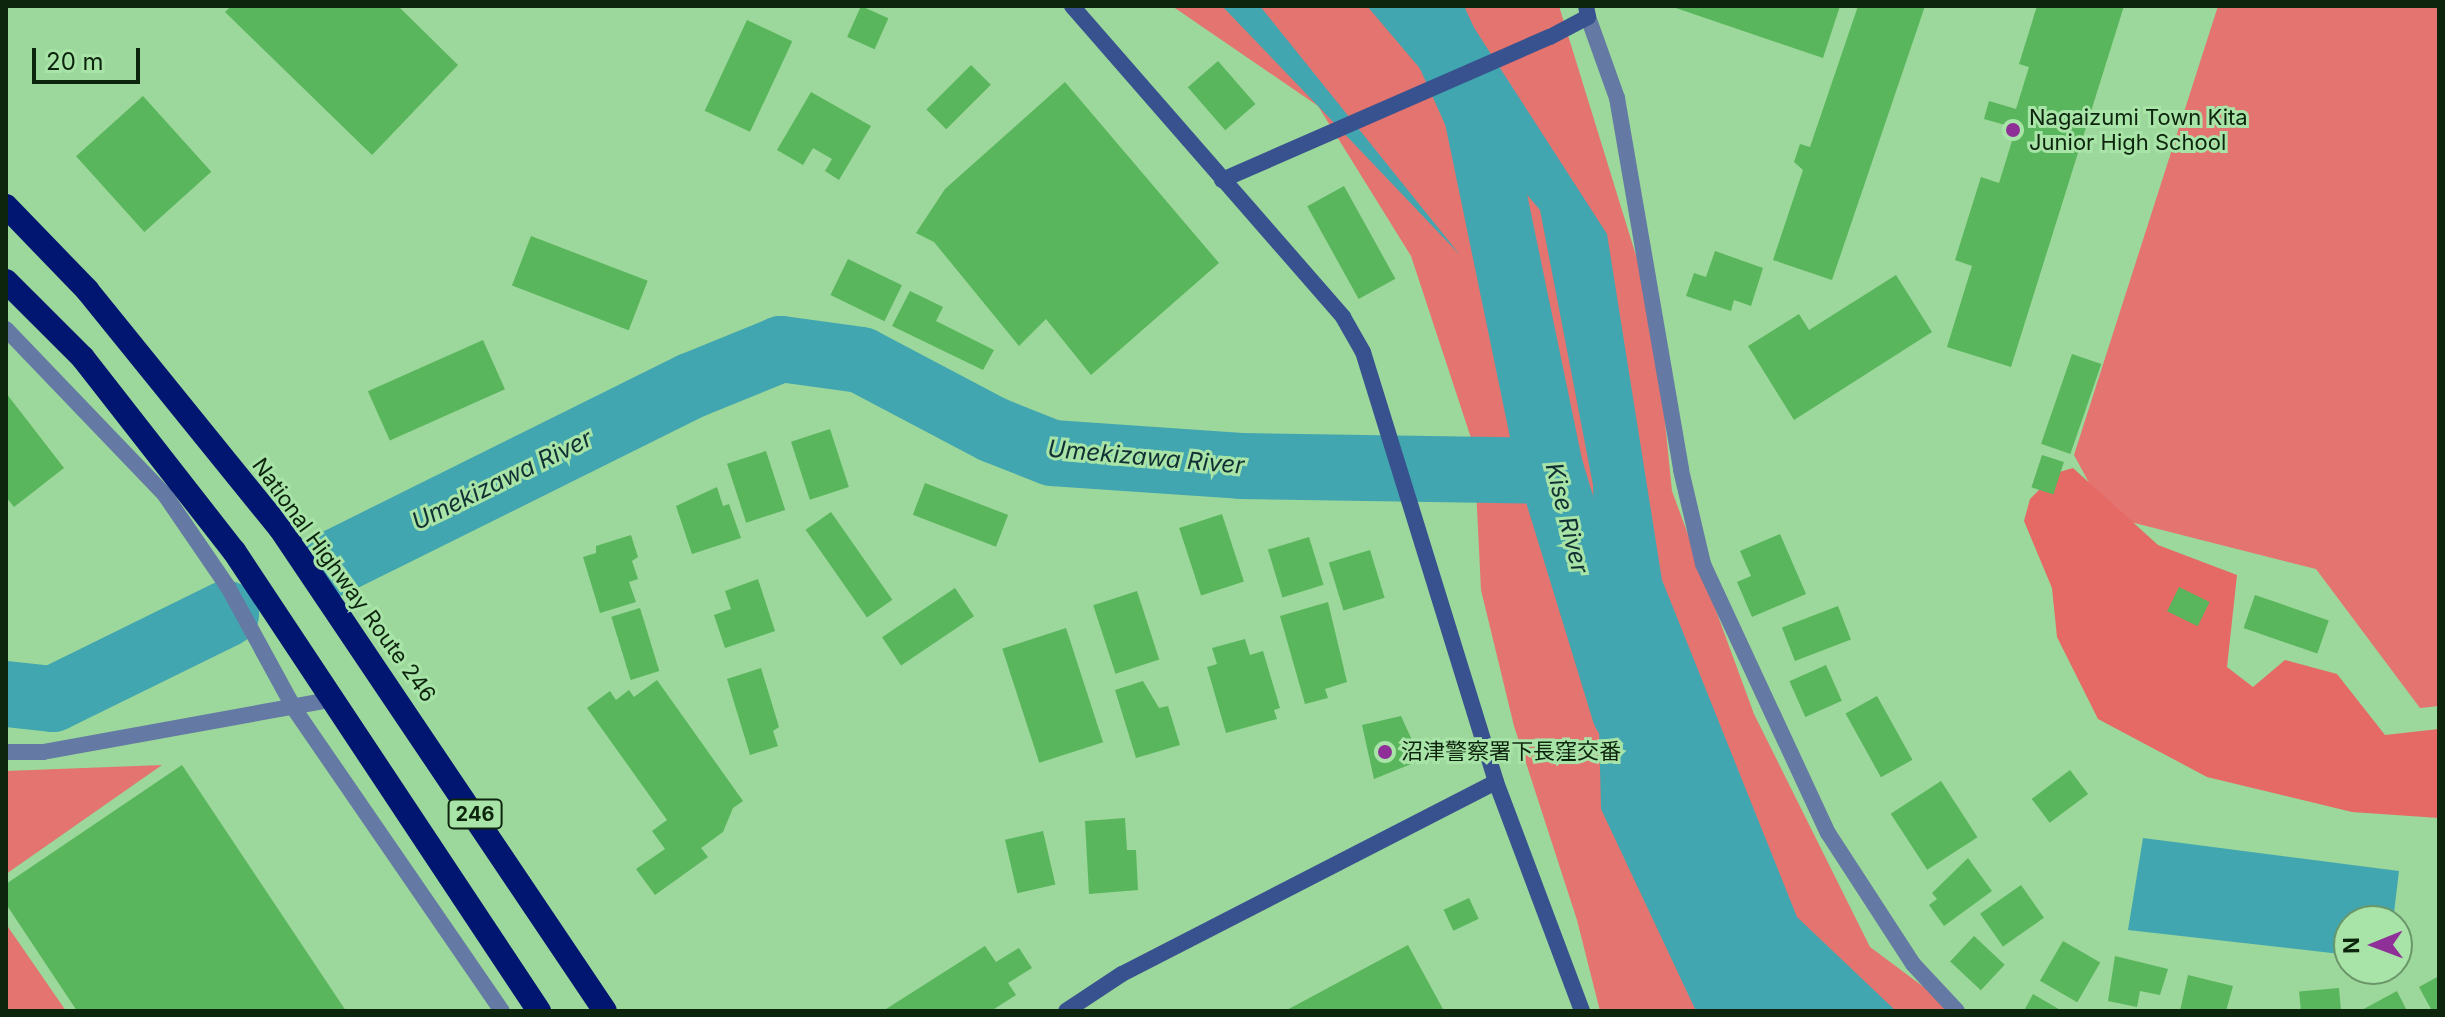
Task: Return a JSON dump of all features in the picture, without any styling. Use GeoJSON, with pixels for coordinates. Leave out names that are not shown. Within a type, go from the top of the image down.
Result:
{"type":"FeatureCollection","features":[{"type":"Feature","properties":{"kind":"highway","name":"National Highway Route 246"},"geometry":{"type":"LineString","coordinates":[[6,206],[87,290],[280,528],[344,618],[605,1011]]}},
{"type":"Feature","properties":{"kind":"highway","name":"246"},"geometry":{"type":"LineString","coordinates":[[6,281],[83,358],[234,551],[300,646],[539,1011]]}},
{"type":"Feature","properties":{"kind":"street"},"geometry":{"type":"LineString","coordinates":[[1072,6],[1343,317],[1363,352],[1407,507],[1496,782],[1582,1011]]}},
{"type":"Feature","properties":{"kind":"street"},"geometry":{"type":"LineString","coordinates":[[1222,180],[1550,37],[1587,12],[1617,98],[1681,470],[1703,564],[1828,833],[1913,964],[1957,1011]]}},
{"type":"Feature","properties":{"kind":"street"},"geometry":{"type":"LineString","coordinates":[[6,329],[165,495],[228,587],[295,710],[502,1011]]}},
{"type":"Feature","properties":{"kind":"street"},"geometry":{"type":"LineString","coordinates":[[6,752],[43,752],[295,710],[334,699]]}},
{"type":"Feature","properties":{"kind":"street"},"geometry":{"type":"LineString","coordinates":[[1066,1011],[1122,974],[1496,782]]}},
{"type":"Feature","properties":{"kind":"shaded area"},"geometry":{"type":"Polygon","coordinates":[[[1172,6],[1559,6],[1654,314],[1672,491],[1754,714],[1870,947],[1956,1011],[1600,1011],[1577,920],[1514,726],[1481,590],[1474,447],[1411,256],[1318,106],[1172,6]]]}},
{"type":"Feature","properties":{"kind":"shaded area"},"geometry":{"type":"Polygon","coordinates":[[[2218,6],[2439,6],[2439,706],[2420,708],[2316,569],[2107,516],[2074,455],[2218,6]]]}},
{"type":"Feature","properties":{"kind":"shaded area"},"geometry":{"type":"Polygon","coordinates":[[[2073,468],[2158,545],[2237,575],[2227,667],[2253,687],[2285,660],[2337,674],[2385,735],[2439,729],[2439,818],[2352,812],[2207,777],[2098,719],[2057,637],[2052,588],[2024,521],[2030,499],[2056,473],[2073,468]]]}},
{"type":"Feature","properties":{"kind":"shaded area"},"geometry":{"type":"Polygon","coordinates":[[[162,765],[6,874],[6,771],[162,765]]]}},
{"type":"Feature","properties":{"kind":"shaded area"},"geometry":{"type":"Polygon","coordinates":[[[6,924],[66,1011],[6,1011],[6,924]]]}},
{"type":"Feature","properties":{"kind":"water"},"geometry":{"type":"Polygon","coordinates":[[[1222,6],[1260,6],[1460,255],[1318,106],[1222,6]]]}},
{"type":"Feature","properties":{"kind":"water"},"geometry":{"type":"Polygon","coordinates":[[[1367,6],[1460,6],[1607,234],[1662,580],[1797,917],[1896,1011],[1696,1011],[1601,809],[1593,485],[1540,210],[1367,6]]]}},
{"type":"Feature","properties":{"kind":"water"},"geometry":{"type":"Polygon","coordinates":[[[2143,838],[2399,871],[2395,905],[2333,905],[2333,953],[2128,930],[2143,838]]]}},
{"type":"Feature","properties":{"kind":"building"},"geometry":{"type":"Polygon","coordinates":[[[231,6],[398,6],[458,65],[372,155],[225,12],[231,6]]]}},
{"type":"Feature","properties":{"kind":"building"},"geometry":{"type":"Polygon","coordinates":[[[861,6],[888,18],[875,49],[847,37],[861,6]]]}},
{"type":"Feature","properties":{"kind":"building"},"geometry":{"type":"Polygon","coordinates":[[[1670,6],[1840,6],[1823,58],[1670,6]]]}},
{"type":"Feature","properties":{"kind":"building"},"geometry":{"type":"Polygon","coordinates":[[[1858,6],[1925,6],[1832,280],[1773,260],[1803,170],[1794,162],[1800,144],[1810,147],[1858,6]]]}},
{"type":"Feature","properties":{"kind":"building"},"geometry":{"type":"Polygon","coordinates":[[[2037,6],[2124,6],[2011,367],[1947,347],[1972,266],[1955,260],[1981,177],[1999,183],[2016,128],[1984,119],[1989,101],[2016,109],[2029,67],[2019,64],[2037,6]]]}},
{"type":"Feature","properties":{"kind":"building"},"geometry":{"type":"Polygon","coordinates":[[[747,20],[792,41],[750,132],[705,111],[747,20]]]}},
{"type":"Feature","properties":{"kind":"building"},"geometry":{"type":"Polygon","coordinates":[[[1218,61],[1255,104],[1225,130],[1188,87],[1218,61]]]}},
{"type":"Feature","properties":{"kind":"building"},"geometry":{"type":"Polygon","coordinates":[[[971,65],[991,85],[946,129],[926,110],[971,65]]]}},
{"type":"Feature","properties":{"kind":"building"},"geometry":{"type":"Polygon","coordinates":[[[1065,82],[1219,263],[1091,375],[1046,319],[1019,346],[934,242],[916,233],[945,189],[1065,82]]]}},
{"type":"Feature","properties":{"kind":"building"},"geometry":{"type":"Polygon","coordinates":[[[811,92],[871,126],[839,180],[825,171],[832,159],[813,148],[803,165],[777,150],[811,92]]]}},
{"type":"Feature","properties":{"kind":"building"},"geometry":{"type":"Polygon","coordinates":[[[143,96],[211,172],[144,232],[76,156],[143,96]]]}},
{"type":"Feature","properties":{"kind":"building"},"geometry":{"type":"Polygon","coordinates":[[[1344,186],[1395,279],[1359,299],[1307,206],[1344,186]]]}},
{"type":"Feature","properties":{"kind":"building"},"geometry":{"type":"Polygon","coordinates":[[[531,236],[648,281],[629,330],[512,285],[531,236]]]}},
{"type":"Feature","properties":{"kind":"building"},"geometry":{"type":"Polygon","coordinates":[[[1715,251],[1763,268],[1751,306],[1734,300],[1731,311],[1686,296],[1694,273],[1706,277],[1715,251]]]}},
{"type":"Feature","properties":{"kind":"building"},"geometry":{"type":"Polygon","coordinates":[[[848,259],[902,285],[884,321],[830,295],[848,259]]]}},
{"type":"Feature","properties":{"kind":"building"},"geometry":{"type":"Polygon","coordinates":[[[1896,275],[1932,332],[1794,420],[1748,346],[1799,314],[1809,330],[1896,275]]]}},
{"type":"Feature","properties":{"kind":"building"},"geometry":{"type":"Polygon","coordinates":[[[910,291],[943,307],[936,321],[994,350],[983,370],[892,326],[910,291]]]}},
{"type":"Feature","properties":{"kind":"building"},"geometry":{"type":"Polygon","coordinates":[[[483,340],[505,389],[390,441],[368,391],[483,340]]]}},
{"type":"Feature","properties":{"kind":"building"},"geometry":{"type":"Polygon","coordinates":[[[2072,354],[2101,364],[2070,454],[2041,444],[2072,354]]]}},
{"type":"Feature","properties":{"kind":"building"},"geometry":{"type":"Polygon","coordinates":[[[6,393],[64,468],[14,507],[6,497],[6,393]]]}},
{"type":"Feature","properties":{"kind":"building"},"geometry":{"type":"Polygon","coordinates":[[[830,429],[849,487],[810,500],[791,442],[830,429]]]}},
{"type":"Feature","properties":{"kind":"building"},"geometry":{"type":"Polygon","coordinates":[[[766,451],[785,510],[746,523],[727,464],[766,451]]]}},
{"type":"Feature","properties":{"kind":"building"},"geometry":{"type":"Polygon","coordinates":[[[2042,455],[2064,462],[2053,494],[2031,487],[2042,455]]]}},
{"type":"Feature","properties":{"kind":"building"},"geometry":{"type":"Polygon","coordinates":[[[925,483],[1008,515],[996,547],[913,515],[925,483]]]}},
{"type":"Feature","properties":{"kind":"building"},"geometry":{"type":"Polygon","coordinates":[[[717,487],[723,506],[729,504],[741,538],[692,554],[676,506],[717,487]]]}},
{"type":"Feature","properties":{"kind":"building"},"geometry":{"type":"Polygon","coordinates":[[[831,512],[892,600],[867,617],[806,530],[831,512]]]}},
{"type":"Feature","properties":{"kind":"building"},"geometry":{"type":"Polygon","coordinates":[[[1222,514],[1244,582],[1201,595],[1179,528],[1222,514]]]}},
{"type":"Feature","properties":{"kind":"building"},"geometry":{"type":"Polygon","coordinates":[[[1780,534],[1806,594],[1752,617],[1737,582],[1751,576],[1740,551],[1780,534]]]}},
{"type":"Feature","properties":{"kind":"building"},"geometry":{"type":"Polygon","coordinates":[[[631,535],[638,557],[632,561],[638,579],[629,582],[636,602],[600,613],[583,557],[596,553],[596,546],[631,535]]]}},
{"type":"Feature","properties":{"kind":"building"},"geometry":{"type":"Polygon","coordinates":[[[1309,537],[1324,585],[1282,597],[1268,550],[1309,537]]]}},
{"type":"Feature","properties":{"kind":"building"},"geometry":{"type":"Polygon","coordinates":[[[1370,550],[1385,598],[1343,610],[1329,563],[1370,550]]]}},
{"type":"Feature","properties":{"kind":"building"},"geometry":{"type":"Polygon","coordinates":[[[758,579],[775,631],[725,648],[714,615],[731,609],[725,591],[758,579]]]}},
{"type":"Feature","properties":{"kind":"building"},"geometry":{"type":"Polygon","coordinates":[[[2179,587],[2210,602],[2198,626],[2167,611],[2179,587]]]}},
{"type":"Feature","properties":{"kind":"building"},"geometry":{"type":"Polygon","coordinates":[[[955,588],[974,616],[901,665],[882,637],[955,588]]]}},
{"type":"Feature","properties":{"kind":"building"},"geometry":{"type":"Polygon","coordinates":[[[1137,591],[1159,659],[1116,674],[1093,605],[1137,591]]]}},
{"type":"Feature","properties":{"kind":"building"},"geometry":{"type":"Polygon","coordinates":[[[2255,595],[2329,620],[2317,653],[2244,628],[2255,595]]]}},
{"type":"Feature","properties":{"kind":"building"},"geometry":{"type":"Polygon","coordinates":[[[1328,602],[1347,682],[1325,689],[1328,698],[1305,704],[1280,616],[1328,602]]]}},
{"type":"Feature","properties":{"kind":"building"},"geometry":{"type":"Polygon","coordinates":[[[1838,606],[1851,640],[1795,661],[1782,628],[1838,606]]]}},
{"type":"Feature","properties":{"kind":"building"},"geometry":{"type":"Polygon","coordinates":[[[640,608],[659,671],[631,680],[611,617],[640,608]]]}},
{"type":"Feature","properties":{"kind":"building"},"geometry":{"type":"Polygon","coordinates":[[[1066,628],[1103,742],[1039,763],[1002,649],[1066,628]]]}},
{"type":"Feature","properties":{"kind":"building"},"geometry":{"type":"Polygon","coordinates":[[[1245,639],[1250,655],[1263,651],[1280,708],[1274,710],[1277,719],[1226,733],[1207,667],[1217,664],[1212,648],[1245,639]]]}},
{"type":"Feature","properties":{"kind":"building"},"geometry":{"type":"Polygon","coordinates":[[[1826,665],[1842,701],[1805,717],[1789,681],[1826,665]]]}},
{"type":"Feature","properties":{"kind":"building"},"geometry":{"type":"Polygon","coordinates":[[[761,668],[779,727],[773,731],[778,746],[750,755],[727,679],[761,668]]]}},
{"type":"Feature","properties":{"kind":"building"},"geometry":{"type":"Polygon","coordinates":[[[657,680],[743,801],[733,808],[723,832],[701,848],[708,857],[655,895],[636,869],[665,849],[652,831],[667,820],[587,708],[610,691],[616,700],[629,690],[634,697],[657,680]]]}},
{"type":"Feature","properties":{"kind":"building"},"geometry":{"type":"Polygon","coordinates":[[[1143,681],[1159,708],[1168,706],[1180,745],[1136,758],[1115,690],[1143,681]]]}},
{"type":"Feature","properties":{"kind":"building"},"geometry":{"type":"Polygon","coordinates":[[[1877,696],[1912,760],[1881,777],[1846,713],[1877,696]]]}},
{"type":"Feature","properties":{"kind":"building"},"geometry":{"type":"Polygon","coordinates":[[[1401,716],[1421,760],[1374,779],[1362,725],[1401,716]]]}},
{"type":"Feature","properties":{"kind":"building"},"geometry":{"type":"Polygon","coordinates":[[[182,765],[346,1011],[77,1011],[6,904],[6,884],[182,765]]]}},
{"type":"Feature","properties":{"kind":"building"},"geometry":{"type":"Polygon","coordinates":[[[2070,770],[2088,794],[2050,823],[2032,799],[2070,770]]]}},
{"type":"Feature","properties":{"kind":"building"},"geometry":{"type":"Polygon","coordinates":[[[1941,781],[1977,837],[1927,870],[1891,814],[1941,781]]]}},
{"type":"Feature","properties":{"kind":"building"},"geometry":{"type":"Polygon","coordinates":[[[1125,818],[1127,850],[1136,850],[1138,890],[1089,894],[1085,821],[1125,818]]]}},
{"type":"Feature","properties":{"kind":"building"},"geometry":{"type":"Polygon","coordinates":[[[1043,831],[1055,885],[1017,893],[1005,840],[1043,831]]]}},
{"type":"Feature","properties":{"kind":"building"},"geometry":{"type":"Polygon","coordinates":[[[1968,858],[1992,891],[1944,926],[1929,905],[1937,899],[1932,893],[1968,858]]]}},
{"type":"Feature","properties":{"kind":"building"},"geometry":{"type":"Polygon","coordinates":[[[2021,885],[2044,918],[2003,946],[1980,914],[2021,885]]]}},
{"type":"Feature","properties":{"kind":"building"},"geometry":{"type":"Polygon","coordinates":[[[1469,898],[1479,919],[1453,931],[1444,910],[1469,898]]]}},
{"type":"Feature","properties":{"kind":"building"},"geometry":{"type":"Polygon","coordinates":[[[1974,936],[2005,965],[1981,990],[1950,962],[1974,936]]]}},
{"type":"Feature","properties":{"kind":"building"},"geometry":{"type":"Polygon","coordinates":[[[2063,941],[2100,962],[2077,1002],[2040,981],[2063,941]]]}},
{"type":"Feature","properties":{"kind":"building"},"geometry":{"type":"Polygon","coordinates":[[[1408,945],[1444,1011],[1285,1011],[1408,945]]]}},
{"type":"Feature","properties":{"kind":"building"},"geometry":{"type":"Polygon","coordinates":[[[985,946],[996,962],[1019,948],[1032,968],[1008,983],[1016,995],[991,1011],[883,1011],[985,946]]]}},
{"type":"Feature","properties":{"kind":"building"},"geometry":{"type":"Polygon","coordinates":[[[2115,956],[2168,969],[2160,995],[2140,991],[2137,1007],[2108,1001],[2115,956]]]}},
{"type":"Feature","properties":{"kind":"building"},"geometry":{"type":"Polygon","coordinates":[[[2188,975],[2233,986],[2226,1011],[2180,1011],[2188,975]]]}},
{"type":"Feature","properties":{"kind":"building"},"geometry":{"type":"Polygon","coordinates":[[[2439,976],[2439,1011],[2432,1011],[2419,987],[2439,976]]]}},
{"type":"Feature","properties":{"kind":"building"},"geometry":{"type":"Polygon","coordinates":[[[2339,988],[2341,1011],[2301,1011],[2299,991],[2339,988]]]}},
{"type":"Feature","properties":{"kind":"building"},"geometry":{"type":"Polygon","coordinates":[[[2397,991],[2407,1011],[2360,1011],[2397,991]]]}},
{"type":"Feature","properties":{"kind":"building"},"geometry":{"type":"Polygon","coordinates":[[[2033,994],[2062,1011],[2024,1011],[2033,994]]]}},
{"type":"Feature","properties":{"kind":"waterway","name":"Kise River"},"geometry":{"type":"LineString","coordinates":[[1428,6],[1477,115],[1551,471],[1625,713]]}},
{"type":"Feature","properties":{"kind":"waterway","name":"Umekizawa River"},"geometry":{"type":"LineString","coordinates":[[332,564],[693,385],[781,349],[861,360],[994,430],[1052,453],[1241,466],[1551,471]]}},
{"type":"Feature","properties":{"kind":"waterway","name":"Umekizawa River"},"geometry":{"type":"LineString","coordinates":[[6,694],[53,699],[226,614]]}},
{"type":"Feature","properties":{"kind":"place","name":"Nagaizumi Town Kita Junior High School"},"geometry":{"type":"Point","coordinates":[2013,130]}},
{"type":"Feature","properties":{"kind":"place","name":"沼津警察署下長窪交番"},"geometry":{"type":"Point","coordinates":[1385,752]}}]}
